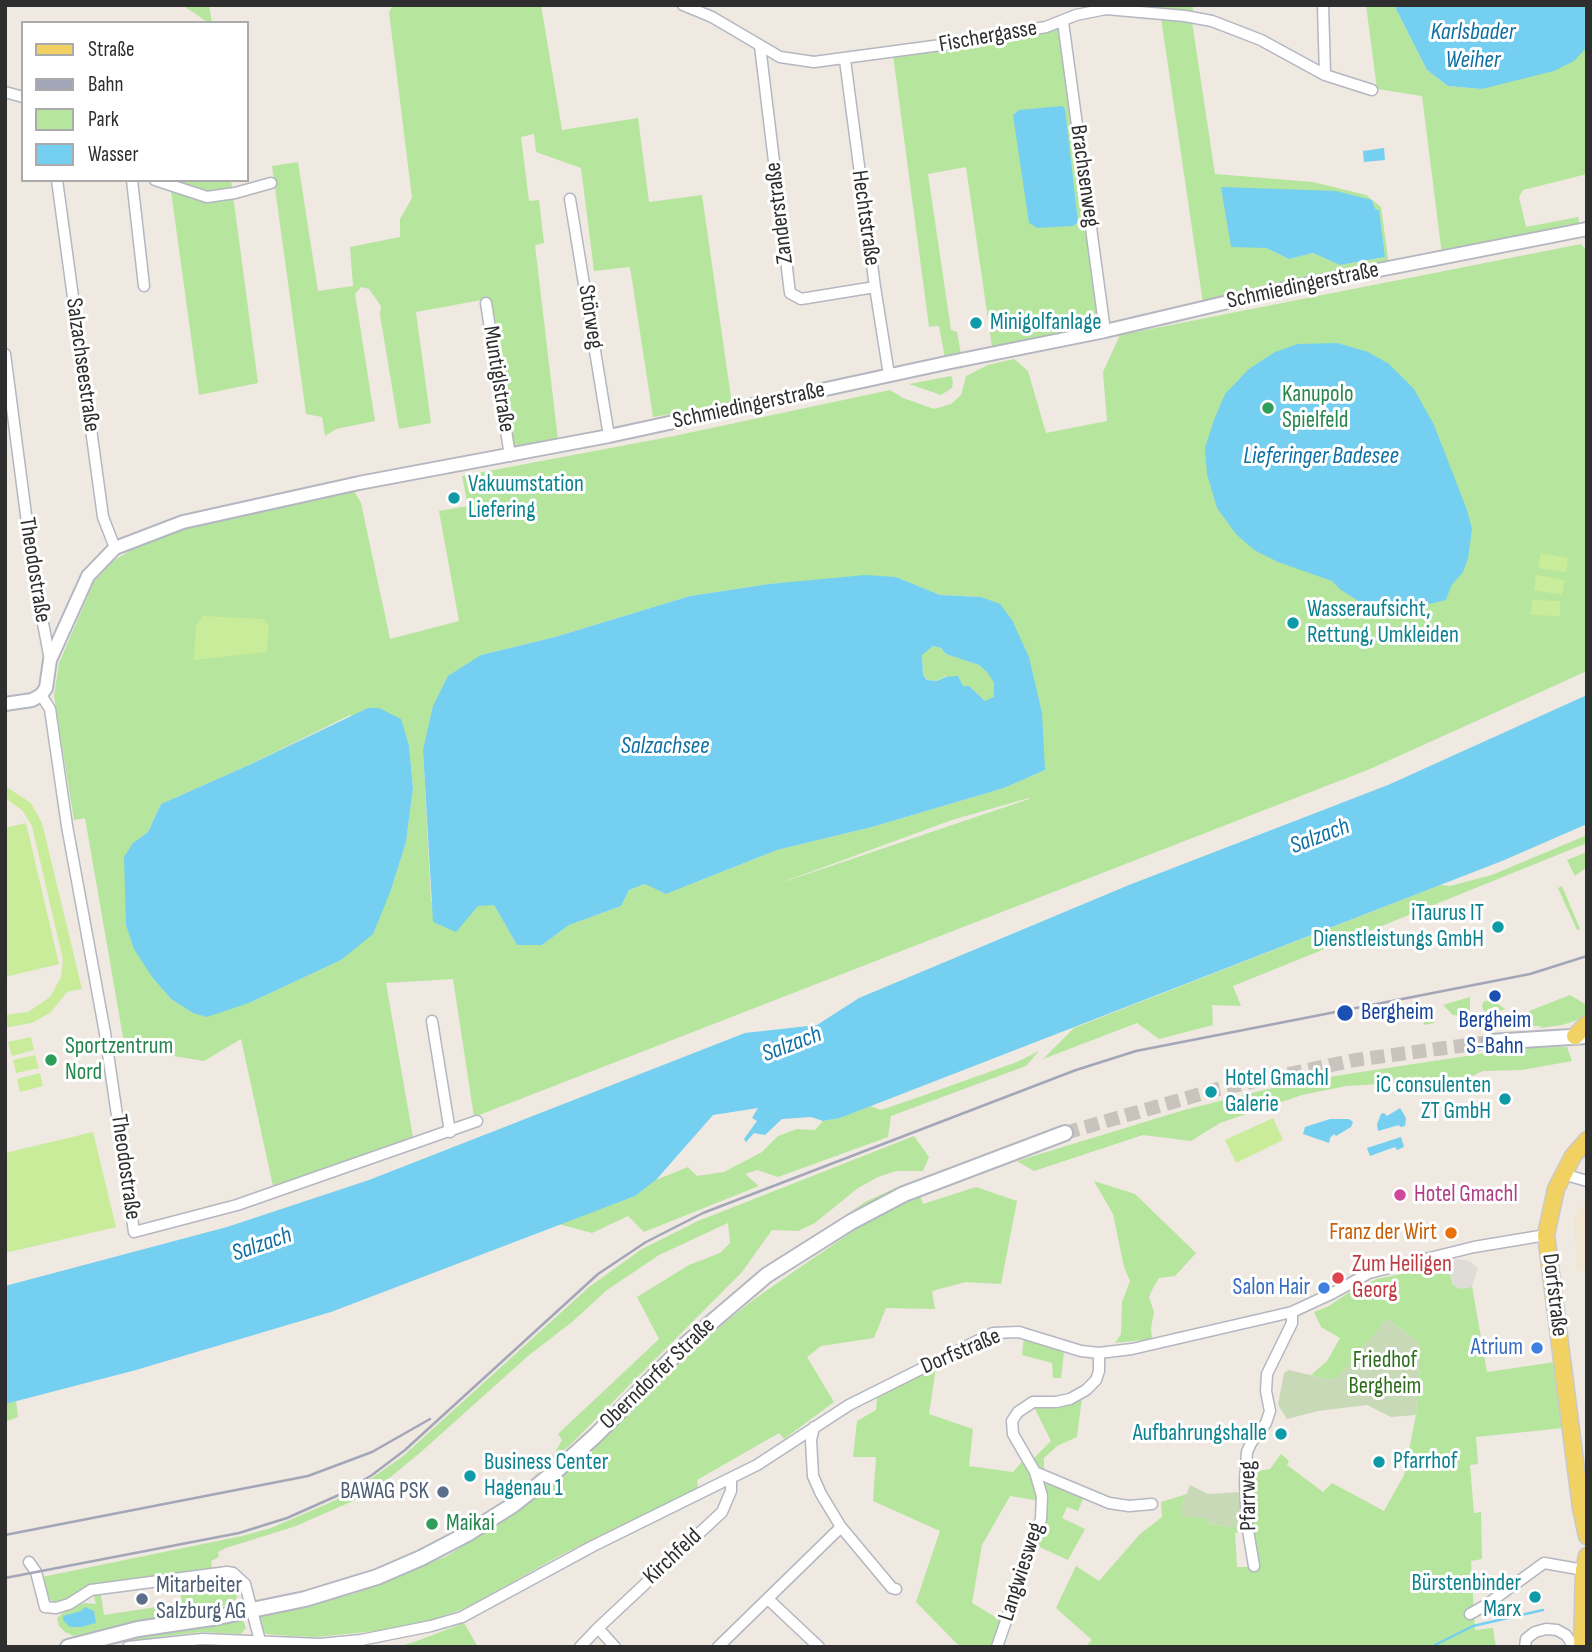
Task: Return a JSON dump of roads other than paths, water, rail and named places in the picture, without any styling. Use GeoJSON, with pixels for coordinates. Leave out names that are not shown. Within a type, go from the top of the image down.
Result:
{"type":"FeatureCollection","features":[{"type":"Feature","properties":{"kind":"main road"},"geometry":{"type":"LineString","coordinates":[[1490,1042],[1583,1032]]}},
{"type":"Feature","properties":{"kind":"main road","name":"Oberndorfer Straße"},"geometry":{"type":"LineString","coordinates":[[68,1647],[108,1636],[316,1596],[377,1577],[421,1558],[467,1534],[513,1505],[556,1471],[595,1436],[686,1344],[767,1275],[850,1222],[904,1194],[1065,1133]]}},
{"type":"Feature","properties":{"kind":"main road"},"geometry":{"type":"LineString","coordinates":[[1546,1235],[1554,1196],[1563,1174],[1587,1140]]}},
{"type":"Feature","properties":{"kind":"main road","name":"Dorfstraße"},"geometry":{"type":"LineString","coordinates":[[1546,1235],[1581,1508],[1587,1536]]}},
{"type":"Feature","properties":{"kind":"main road","name":"Dorfstraße"},"geometry":{"type":"LineString","coordinates":[[1581,1508],[1578,1527],[1580,1555],[1585,1568],[1582,1647]]}},
{"type":"Feature","properties":{"kind":"street","name":"Fischergasse"},"geometry":{"type":"LineString","coordinates":[[683,5],[712,17],[780,57],[798,61],[845,60],[942,45],[1046,27],[1076,15],[1120,9],[1199,18],[1261,40],[1325,75],[1373,89]]}},
{"type":"Feature","properties":{"kind":"street"},"geometry":{"type":"LineString","coordinates":[[1323,5],[1325,75]]}},
{"type":"Feature","properties":{"kind":"street","name":"Brachsenweg"},"geometry":{"type":"LineString","coordinates":[[1063,22],[1105,331]]}},
{"type":"Feature","properties":{"kind":"street","name":"Zanderstraße"},"geometry":{"type":"LineString","coordinates":[[761,46],[790,293],[801,299],[875,287]]}},
{"type":"Feature","properties":{"kind":"street","name":"Hechtstraße"},"geometry":{"type":"LineString","coordinates":[[845,60],[875,287],[890,375]]}},
{"type":"Feature","properties":{"kind":"street","name":"Salzachseestraße"},"geometry":{"type":"LineString","coordinates":[[57,182],[103,517],[116,548]]}},
{"type":"Feature","properties":{"kind":"street"},"geometry":{"type":"LineString","coordinates":[[132,182],[144,286]]}},
{"type":"Feature","properties":{"kind":"street"},"geometry":{"type":"LineString","coordinates":[[161,182],[207,197],[271,183]]}},
{"type":"Feature","properties":{"kind":"street","name":"Störweg"},"geometry":{"type":"LineString","coordinates":[[570,199],[609,436]]}},
{"type":"Feature","properties":{"kind":"street","name":"Schmiedingerstraße"},"geometry":{"type":"LineString","coordinates":[[41,695],[49,678],[50,660],[88,576],[116,548],[183,522],[371,481],[609,436],[1105,331],[1292,287],[1587,229]]}},
{"type":"Feature","properties":{"kind":"street","name":"Muntiglstraße"},"geometry":{"type":"LineString","coordinates":[[486,303],[510,456]]}},
{"type":"Feature","properties":{"kind":"street","name":"Theodostraße"},"geometry":{"type":"LineString","coordinates":[[5,354],[34,576],[50,660]]}},
{"type":"Feature","properties":{"kind":"street"},"geometry":{"type":"LineString","coordinates":[[5,704],[32,700],[41,695]]}},
{"type":"Feature","properties":{"kind":"street","name":"Theodostraße"},"geometry":{"type":"LineString","coordinates":[[41,695],[50,709],[67,826],[105,1033],[134,1232],[237,1205],[477,1121]]}},
{"type":"Feature","properties":{"kind":"street"},"geometry":{"type":"LineString","coordinates":[[432,1021],[450,1132]]}},
{"type":"Feature","properties":{"kind":"street"},"geometry":{"type":"LineString","coordinates":[[1563,1174],[1587,1181]]}},
{"type":"Feature","properties":{"kind":"street","name":"Dorfstraße"},"geometry":{"type":"LineString","coordinates":[[260,1641],[320,1644],[361,1640],[462,1617],[593,1546],[757,1465],[849,1405],[993,1334],[1019,1332],[1081,1351],[1099,1353],[1170,1341],[1292,1312],[1369,1273],[1484,1245],[1546,1235]]}},
{"type":"Feature","properties":{"kind":"street","name":"Pfarrweg"},"geometry":{"type":"LineString","coordinates":[[1254,1566],[1247,1524],[1247,1452],[1270,1412],[1266,1391],[1268,1374],[1292,1322],[1292,1312]]}},
{"type":"Feature","properties":{"kind":"street","name":"Langwiesweg"},"geometry":{"type":"LineString","coordinates":[[997,1647],[1041,1519],[1042,1496],[1035,1472],[1013,1434],[1012,1420],[1018,1412],[1033,1402],[1070,1399],[1086,1390],[1096,1380],[1100,1371],[1099,1353]]}},
{"type":"Feature","properties":{"kind":"street"},"geometry":{"type":"LineString","coordinates":[[814,1427],[811,1440],[813,1476],[821,1494],[841,1527],[892,1588],[896,1589]]}},
{"type":"Feature","properties":{"kind":"street"},"geometry":{"type":"LineString","coordinates":[[1035,1472],[1108,1503],[1129,1507],[1152,1504]]}},
{"type":"Feature","properties":{"kind":"street","name":"Kirchfeld"},"geometry":{"type":"LineString","coordinates":[[580,1647],[722,1512],[731,1491],[731,1478]]}},
{"type":"Feature","properties":{"kind":"street"},"geometry":{"type":"LineString","coordinates":[[718,1647],[841,1527]]}},
{"type":"Feature","properties":{"kind":"street"},"geometry":{"type":"LineString","coordinates":[[29,1562],[36,1572],[45,1607],[56,1608],[69,1604],[91,1590],[227,1572],[241,1578],[245,1584],[260,1641],[176,1640],[128,1647]]}},
{"type":"Feature","properties":{"kind":"street"},"geometry":{"type":"LineString","coordinates":[[1470,1614],[1544,1563],[1585,1568]]}},
{"type":"Feature","properties":{"kind":"street"},"geometry":{"type":"LineString","coordinates":[[768,1599],[819,1647]]}},
{"type":"Feature","properties":{"kind":"street"},"geometry":{"type":"LineString","coordinates":[[598,1628],[615,1647]]}},
{"type":"Feature","properties":{"kind":"street"},"geometry":{"type":"LineString","coordinates":[[1525,1647],[1526,1639],[1535,1632],[1546,1629],[1557,1630],[1566,1635],[1574,1647]]}},
{"type":"Feature","properties":{"kind":"water","name":"Karlsbader Weiher"},"geometry":{"type":"Polygon","coordinates":[[[1394,5],[1587,5],[1585,49],[1574,61],[1554,71],[1482,89],[1448,86],[1427,70],[1394,5]]]}},
{"type":"Feature","properties":{"kind":"water"},"geometry":{"type":"Polygon","coordinates":[[[1062,106],[1065,109],[1078,222],[1073,226],[1037,228],[1029,223],[1013,115],[1019,110],[1062,106]]]}},
{"type":"Feature","properties":{"kind":"water"},"geometry":{"type":"Polygon","coordinates":[[[1384,148],[1385,160],[1364,162],[1363,151],[1384,148]]]}},
{"type":"Feature","properties":{"kind":"water"},"geometry":{"type":"Polygon","coordinates":[[[1221,187],[1336,191],[1372,200],[1375,209],[1379,210],[1385,257],[1340,265],[1313,253],[1289,259],[1266,248],[1231,247],[1221,187]]]}},
{"type":"Feature","properties":{"kind":"water","name":"Lieferinger Badesee"},"geometry":{"type":"Polygon","coordinates":[[[1337,343],[1368,352],[1389,364],[1414,389],[1434,425],[1472,529],[1468,559],[1463,572],[1451,586],[1446,600],[1404,610],[1387,611],[1360,602],[1332,581],[1278,562],[1254,550],[1236,534],[1217,508],[1207,474],[1205,448],[1225,394],[1249,369],[1275,352],[1298,344],[1337,343]]]}},
{"type":"Feature","properties":{"kind":"water","name":"Salzachsee"},"geometry":{"type":"Polygon","coordinates":[[[865,575],[896,577],[940,595],[981,597],[1000,604],[1012,620],[1029,657],[1042,713],[1045,770],[1004,788],[872,827],[777,850],[666,894],[645,884],[629,890],[621,906],[569,925],[542,945],[517,945],[494,905],[478,906],[456,932],[433,922],[423,750],[433,706],[448,676],[481,655],[555,637],[690,596],[769,584],[865,575]],[[933,646],[922,655],[923,675],[927,680],[937,681],[958,676],[963,686],[969,686],[985,701],[994,697],[994,683],[988,673],[979,665],[946,654],[941,648],[933,646]]]}},
{"type":"Feature","properties":{"kind":"water","name":"Salzach"},"geometry":{"type":"Polygon","coordinates":[[[1587,695],[1587,824],[1502,861],[840,1118],[823,1121],[811,1117],[782,1119],[765,1135],[754,1133],[746,1142],[744,1139],[757,1121],[752,1118],[758,1108],[713,1115],[656,1180],[635,1196],[331,1312],[136,1370],[5,1404],[5,1286],[227,1227],[369,1180],[745,1033],[817,1025],[859,998],[1129,885],[1388,785],[1587,695]]]}},
{"type":"Feature","properties":{"kind":"water"},"geometry":{"type":"Polygon","coordinates":[[[368,708],[379,708],[401,719],[409,746],[413,788],[406,842],[373,934],[341,960],[249,1003],[207,1017],[193,1013],[171,999],[152,977],[134,949],[126,925],[124,857],[133,843],[148,832],[161,804],[368,708]]]}},
{"type":"Feature","properties":{"kind":"water"},"geometry":{"type":"Polygon","coordinates":[[[1400,1108],[1406,1118],[1405,1126],[1378,1131],[1377,1124],[1381,1114],[1387,1116],[1400,1108]]]}},
{"type":"Feature","properties":{"kind":"water"},"geometry":{"type":"Polygon","coordinates":[[[1330,1119],[1349,1119],[1353,1122],[1351,1127],[1336,1136],[1334,1134],[1329,1143],[1303,1134],[1305,1127],[1330,1119]]]}},
{"type":"Feature","properties":{"kind":"water"},"geometry":{"type":"Polygon","coordinates":[[[1401,1137],[1404,1147],[1397,1150],[1395,1147],[1370,1156],[1367,1148],[1401,1137]]]}},
{"type":"Feature","properties":{"kind":"water"},"geometry":{"type":"Polygon","coordinates":[[[85,1607],[94,1611],[96,1623],[70,1627],[63,1620],[63,1616],[81,1611],[85,1607]]]}},
{"type":"Feature","properties":{"kind":"waterway"},"geometry":{"type":"LineString","coordinates":[[1431,1647],[1473,1626],[1543,1610]]}},
{"type":"Feature","properties":{"kind":"tunnel"},"geometry":{"type":"LineString","coordinates":[[1065,1133],[1218,1089],[1355,1060],[1490,1042]]}},
{"type":"Feature","properties":{"kind":"railway"},"geometry":{"type":"LineString","coordinates":[[5,1578],[239,1533],[287,1518],[341,1494],[405,1450],[598,1274],[646,1242],[703,1213],[1076,1070],[1136,1051],[1530,974],[1587,956]]}},
{"type":"Feature","properties":{"kind":"railway"},"geometry":{"type":"LineString","coordinates":[[5,1535],[308,1476],[372,1452],[430,1419]]}},
{"type":"Feature","properties":{"kind":"place","name":"Minigolfanlage"},"geometry":{"type":"Point","coordinates":[976,323]}},
{"type":"Feature","properties":{"kind":"place","name":"Kanupolo Spielfeld"},"geometry":{"type":"Point","coordinates":[1268,408]}},
{"type":"Feature","properties":{"kind":"place","name":"Vakuumstation Liefering"},"geometry":{"type":"Point","coordinates":[454,498]}},
{"type":"Feature","properties":{"kind":"place","name":"Wasseraufsicht, Rettung, Umkleiden"},"geometry":{"type":"Point","coordinates":[1293,623]}},
{"type":"Feature","properties":{"kind":"place","name":"iTaurus IT Dienstleistungs GmbH"},"geometry":{"type":"Point","coordinates":[1498,927]}},
{"type":"Feature","properties":{"kind":"place","name":"Bergheim S-Bahn"},"geometry":{"type":"Point","coordinates":[1495,996]}},
{"type":"Feature","properties":{"kind":"place","name":"Bergheim"},"geometry":{"type":"Point","coordinates":[1345,1013]}},
{"type":"Feature","properties":{"kind":"place","name":"Sportzentrum Nord"},"geometry":{"type":"Point","coordinates":[51,1060]}},
{"type":"Feature","properties":{"kind":"place","name":"Hotel Gmachl Galerie"},"geometry":{"type":"Point","coordinates":[1211,1092]}},
{"type":"Feature","properties":{"kind":"place","name":"iC consulenten ZT GmbH"},"geometry":{"type":"Point","coordinates":[1505,1099]}},
{"type":"Feature","properties":{"kind":"place","name":"Hotel Gmachl"},"geometry":{"type":"Point","coordinates":[1400,1195]}},
{"type":"Feature","properties":{"kind":"place","name":"Franz der Wirt"},"geometry":{"type":"Point","coordinates":[1451,1233]}},
{"type":"Feature","properties":{"kind":"place","name":"Zum Heiligen Georg"},"geometry":{"type":"Point","coordinates":[1338,1278]}},
{"type":"Feature","properties":{"kind":"place","name":"Salon Hair"},"geometry":{"type":"Point","coordinates":[1324,1288]}},
{"type":"Feature","properties":{"kind":"place","name":"Atrium"},"geometry":{"type":"Point","coordinates":[1537,1348]}},
{"type":"Feature","properties":{"kind":"place","name":"Aufbahrungshalle"},"geometry":{"type":"Point","coordinates":[1281,1434]}},
{"type":"Feature","properties":{"kind":"place","name":"Pfarrhof"},"geometry":{"type":"Point","coordinates":[1379,1462]}},
{"type":"Feature","properties":{"kind":"place","name":"Business Center Hagenau 1"},"geometry":{"type":"Point","coordinates":[470,1476]}},
{"type":"Feature","properties":{"kind":"place","name":"BAWAG PSK"},"geometry":{"type":"Point","coordinates":[443,1492]}},
{"type":"Feature","properties":{"kind":"place","name":"Maikai"},"geometry":{"type":"Point","coordinates":[432,1524]}},
{"type":"Feature","properties":{"kind":"place","name":"Bürstenbinder Marx"},"geometry":{"type":"Point","coordinates":[1535,1597]}},
{"type":"Feature","properties":{"kind":"place","name":"Mitarbeiter Salzburg AG"},"geometry":{"type":"Point","coordinates":[142,1599]}},
{"type":"Feature","properties":{"kind":"park label","name":"Friedhof Bergheim"},"geometry":{"type":"Point","coordinates":[1385,1374]}}]}
